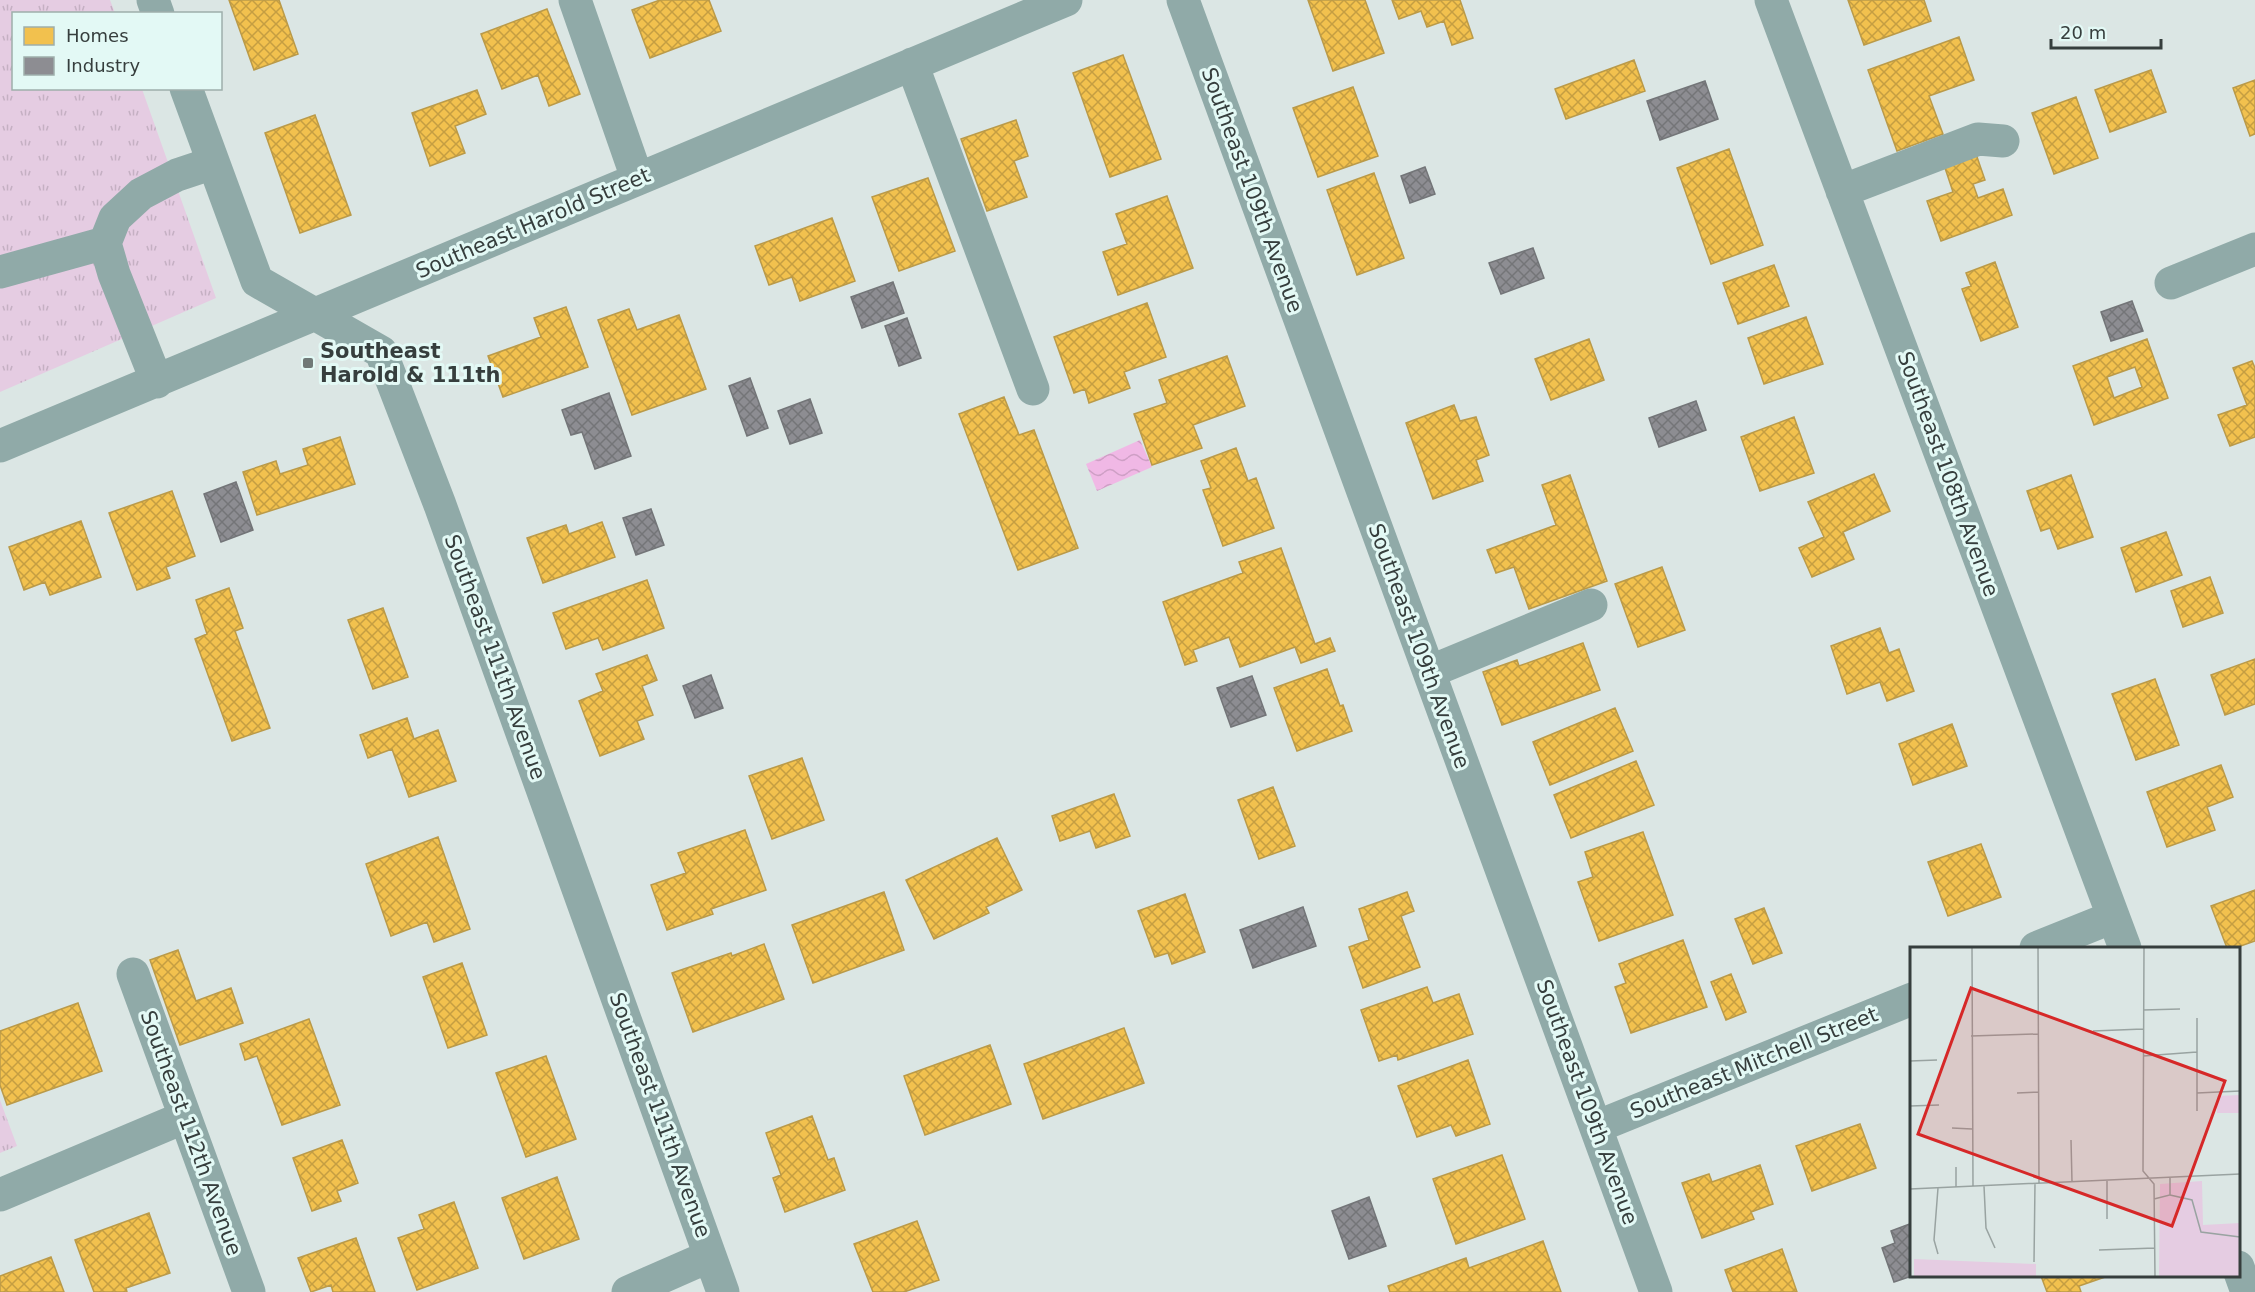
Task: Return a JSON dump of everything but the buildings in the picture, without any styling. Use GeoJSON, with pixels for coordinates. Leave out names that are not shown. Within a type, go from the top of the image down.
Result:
{"type":"FeatureCollection","features":[{"type":"Feature","properties":{"kind":"street"},"geometry":{"type":"LineString","coordinates":[[575,0],[637,178]]}},
{"type":"Feature","properties":{"kind":"street","name":"Southeast Harold Street"},"geometry":{"type":"LineString","coordinates":[[0,446],[318,316],[637,178],[1066,0]]}},
{"type":"Feature","properties":{"kind":"street","name":"Southeast 109th Avenue"},"geometry":{"type":"LineString","coordinates":[[1183,0],[1656,1292]]}},
{"type":"Feature","properties":{"kind":"street","name":"Southeast 108th Avenue"},"geometry":{"type":"LineString","coordinates":[[1771,0],[2125,947]]}},
{"type":"Feature","properties":{"kind":"street"},"geometry":{"type":"LineString","coordinates":[[912,64],[1033,389]]}},
{"type":"Feature","properties":{"kind":"street","name":"Southeast 111th Avenue"},"geometry":{"type":"LineString","coordinates":[[187,90],[257,281],[381,352],[440,505],[723,1292]]}},
{"type":"Feature","properties":{"kind":"street"},"geometry":{"type":"LineString","coordinates":[[1842,191],[1978,139],[2003,141]]}},
{"type":"Feature","properties":{"kind":"street"},"geometry":{"type":"LineString","coordinates":[[157,382],[114,274],[105,243],[115,218],[141,194],[177,175],[213,163]]}},
{"type":"Feature","properties":{"kind":"street"},"geometry":{"type":"LineString","coordinates":[[0,272],[105,243]]}},
{"type":"Feature","properties":{"kind":"street"},"geometry":{"type":"LineString","coordinates":[[2171,283],[2255,249]]}},
{"type":"Feature","properties":{"kind":"street"},"geometry":{"type":"LineString","coordinates":[[1429,672],[1591,605]]}},
{"type":"Feature","properties":{"kind":"street"},"geometry":{"type":"LineString","coordinates":[[2038,947],[2113,917]]}},
{"type":"Feature","properties":{"kind":"street","name":"Southeast 112th Avenue"},"geometry":{"type":"LineString","coordinates":[[133,974],[249,1292]]}},
{"type":"Feature","properties":{"kind":"street","name":"Southeast Mitchell Street"},"geometry":{"type":"LineString","coordinates":[[1596,1127],[1910,999]]}},
{"type":"Feature","properties":{"kind":"street"},"geometry":{"type":"LineString","coordinates":[[0,1195],[185,1117]]}},
{"type":"Feature","properties":{"kind":"street"},"geometry":{"type":"LineString","coordinates":[[627,1292],[710,1256]]}},
{"type":"Feature","properties":{"kind":"street"},"geometry":{"type":"LineString","coordinates":[[2240,1273],[2247,1292]]}},
{"type":"Feature","properties":{"kind":"green space"},"geometry":{"type":"Polygon","coordinates":[[[0,0],[110,0],[115,12],[12,12],[12,90],[142,90],[216,298],[0,392],[0,0]]]}},
{"type":"Feature","properties":{"kind":"green space"},"geometry":{"type":"Polygon","coordinates":[[[0,1100],[17,1146],[0,1153],[0,1100]]]}},
{"type":"Feature","properties":{"kind":"water"},"geometry":{"type":"Polygon","coordinates":[[[1140,440],[1152,467],[1097,491],[1086,464],[1140,440]]]}},
{"type":"Feature","properties":{"kind":"place","name":"Southeast Harold & 111th"},"geometry":{"type":"Point","coordinates":[308,363]}}]}
